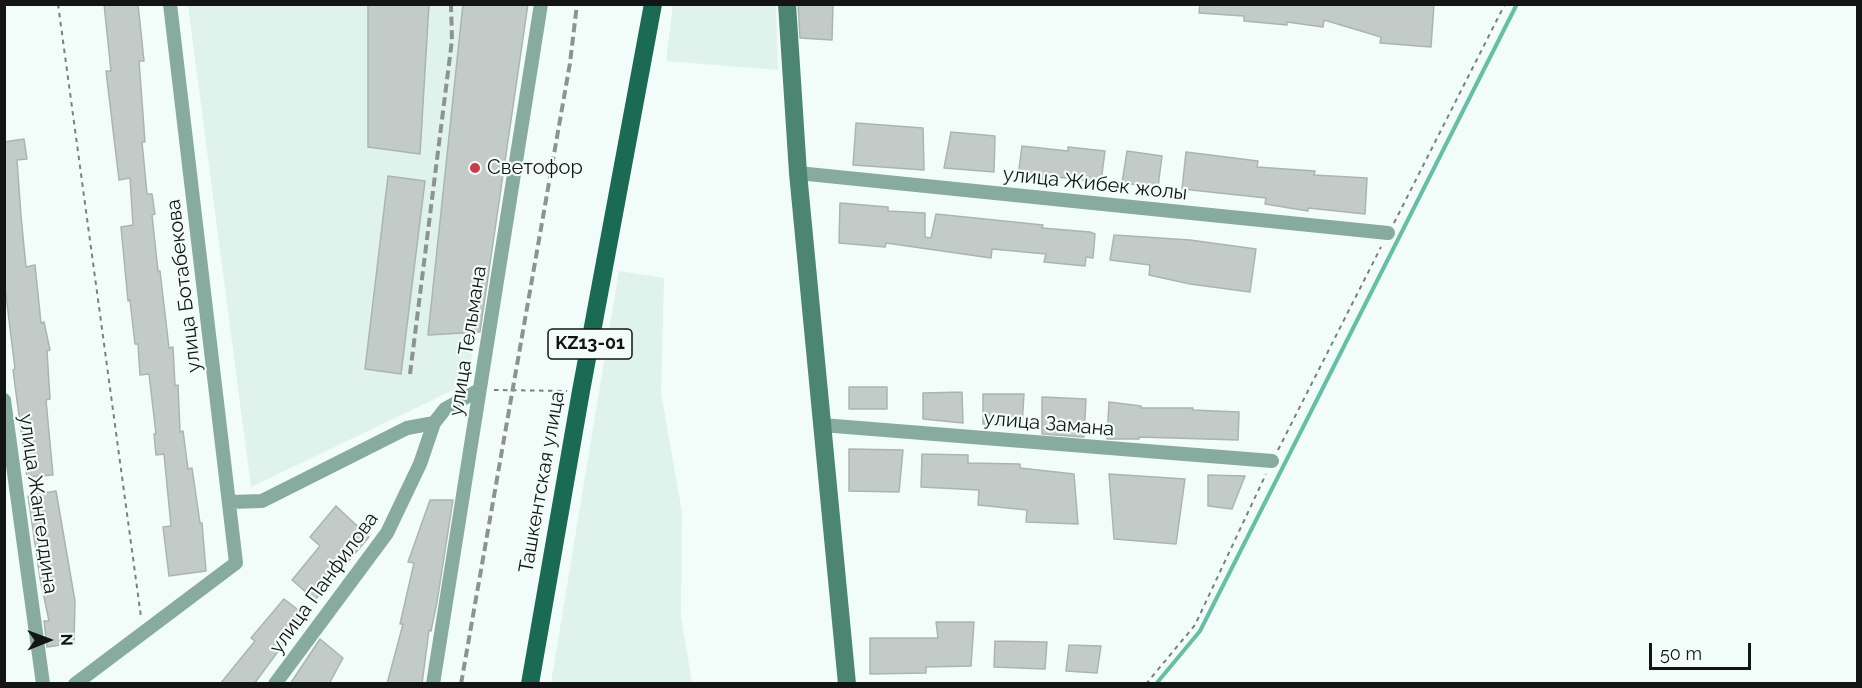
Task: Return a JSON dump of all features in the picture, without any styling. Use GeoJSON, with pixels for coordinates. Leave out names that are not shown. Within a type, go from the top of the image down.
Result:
{"type":"FeatureCollection","features":[{"type":"Feature","properties":{"kind":"main road","name":"Ташкентская улица"},"geometry":{"type":"LineString","coordinates":[[530,684],[581,391],[653,4]]}},
{"type":"Feature","properties":{"kind":"main road"},"geometry":{"type":"LineString","coordinates":[[787,4],[798,173],[848,684]]}},
{"type":"Feature","properties":{"kind":"street","name":"улица Ботабекова"},"geometry":{"type":"LineString","coordinates":[[143,633],[236,563],[171,4]]}},
{"type":"Feature","properties":{"kind":"street","name":"улица Тельмана"},"geometry":{"type":"LineString","coordinates":[[433,684],[541,4]]}},
{"type":"Feature","properties":{"kind":"street","name":"улица Жибек жолы"},"geometry":{"type":"LineString","coordinates":[[798,173],[1388,234]]}},
{"type":"Feature","properties":{"kind":"street","name":"улица Панфилова"},"geometry":{"type":"LineString","coordinates":[[275,684],[387,533],[420,464],[434,423],[445,409],[480,390]]}},
{"type":"Feature","properties":{"kind":"street","name":"улица Жангелдина"},"geometry":{"type":"LineString","coordinates":[[4,400],[43,684]]}},
{"type":"Feature","properties":{"kind":"street"},"geometry":{"type":"LineString","coordinates":[[229,502],[262,501],[407,428],[434,423]]}},
{"type":"Feature","properties":{"kind":"street","name":"улица Замана"},"geometry":{"type":"LineString","coordinates":[[822,425],[1272,461]]}},
{"type":"Feature","properties":{"kind":"street"},"geometry":{"type":"LineString","coordinates":[[75,684],[143,633]]}},
{"type":"Feature","properties":{"kind":"path"},"geometry":{"type":"LineString","coordinates":[[58,4],[143,633]]}},
{"type":"Feature","properties":{"kind":"path"},"geometry":{"type":"LineString","coordinates":[[1146,684],[1195,625],[1272,461],[1504,4]]}},
{"type":"Feature","properties":{"kind":"path"},"geometry":{"type":"LineString","coordinates":[[480,390],[581,391]]}},
{"type":"Feature","properties":{"kind":"shaded area"},"geometry":{"type":"Polygon","coordinates":[[[188,5],[523,5],[468,383],[251,487],[188,5]]]}},
{"type":"Feature","properties":{"kind":"shaded area"},"geometry":{"type":"Polygon","coordinates":[[[673,5],[776,5],[778,70],[666,61],[673,5]]]}},
{"type":"Feature","properties":{"kind":"shaded area"},"geometry":{"type":"Polygon","coordinates":[[[619,271],[664,278],[661,393],[682,512],[681,617],[692,683],[551,683],[619,271]]]}},
{"type":"Feature","properties":{"kind":"building"},"geometry":{"type":"Polygon","coordinates":[[[104,4],[138,4],[144,61],[139,61],[145,142],[142,142],[147,194],[152,194],[158,271],[160,271],[169,348],[173,347],[175,386],[178,385],[180,432],[183,431],[188,469],[192,468],[200,523],[202,523],[206,571],[169,576],[163,527],[171,526],[164,454],[156,455],[154,434],[156,434],[149,374],[140,375],[138,344],[135,344],[130,300],[128,301],[121,227],[133,225],[130,178],[119,180],[106,71],[111,71],[104,4]]]}},
{"type":"Feature","properties":{"kind":"building"},"geometry":{"type":"Polygon","coordinates":[[[368,4],[429,4],[420,154],[368,147],[368,4]]]}},
{"type":"Feature","properties":{"kind":"building","name":"Светофор"},"geometry":{"type":"Polygon","coordinates":[[[463,4],[528,4],[480,332],[428,335],[463,4]]]}},
{"type":"Feature","properties":{"kind":"building"},"geometry":{"type":"Polygon","coordinates":[[[798,4],[833,4],[832,40],[800,38],[798,4]]]}},
{"type":"Feature","properties":{"kind":"building"},"geometry":{"type":"Polygon","coordinates":[[[1200,4],[1434,4],[1431,47],[1380,43],[1381,37],[1324,20],[1323,27],[1287,22],[1287,25],[1244,21],[1244,16],[1199,13],[1200,4]]]}},
{"type":"Feature","properties":{"kind":"building"},"geometry":{"type":"Polygon","coordinates":[[[856,123],[923,128],[924,170],[853,165],[856,123]]]}},
{"type":"Feature","properties":{"kind":"building"},"geometry":{"type":"Polygon","coordinates":[[[951,132],[995,136],[994,172],[944,168],[951,132]]]}},
{"type":"Feature","properties":{"kind":"building"},"geometry":{"type":"Polygon","coordinates":[[[24,139],[27,159],[17,160],[21,216],[26,267],[35,265],[41,323],[44,322],[50,350],[47,351],[50,399],[46,400],[53,475],[27,477],[4,279],[4,142],[24,139]]]}},
{"type":"Feature","properties":{"kind":"building"},"geometry":{"type":"Polygon","coordinates":[[[1022,146],[1068,151],[1068,147],[1105,151],[1101,182],[1047,176],[1047,180],[1018,177],[1022,146]]]}},
{"type":"Feature","properties":{"kind":"building"},"geometry":{"type":"Polygon","coordinates":[[[1127,151],[1162,156],[1158,187],[1122,183],[1127,151]]]}},
{"type":"Feature","properties":{"kind":"building"},"geometry":{"type":"Polygon","coordinates":[[[1186,152],[1258,161],[1257,167],[1315,171],[1314,175],[1367,178],[1365,214],[1308,208],[1308,211],[1265,204],[1266,198],[1182,189],[1186,152]]]}},
{"type":"Feature","properties":{"kind":"building"},"geometry":{"type":"Polygon","coordinates":[[[388,176],[425,181],[401,374],[365,369],[388,176]]]}},
{"type":"Feature","properties":{"kind":"building"},"geometry":{"type":"Polygon","coordinates":[[[840,203],[888,207],[888,211],[925,213],[925,237],[931,238],[936,214],[1090,232],[1095,234],[1093,258],[1086,257],[1085,266],[1044,262],[1046,254],[992,249],[991,258],[886,243],[885,247],[839,243],[840,203]]]}},
{"type":"Feature","properties":{"kind":"building"},"geometry":{"type":"Polygon","coordinates":[[[1114,235],[1190,240],[1256,249],[1250,292],[1190,284],[1149,275],[1150,265],[1110,260],[1114,235]]]}},
{"type":"Feature","properties":{"kind":"building"},"geometry":{"type":"Polygon","coordinates":[[[849,387],[887,387],[887,409],[849,409],[849,387]]]}},
{"type":"Feature","properties":{"kind":"building"},"geometry":{"type":"Polygon","coordinates":[[[962,392],[963,423],[923,419],[923,393],[962,392]]]}},
{"type":"Feature","properties":{"kind":"building"},"geometry":{"type":"Polygon","coordinates":[[[983,394],[1024,394],[1022,425],[983,424],[983,394]]]}},
{"type":"Feature","properties":{"kind":"building"},"geometry":{"type":"Polygon","coordinates":[[[1042,397],[1086,399],[1084,437],[1042,434],[1042,397]]]}},
{"type":"Feature","properties":{"kind":"building"},"geometry":{"type":"Polygon","coordinates":[[[1109,402],[1141,406],[1141,408],[1193,408],[1192,410],[1239,412],[1238,440],[1139,437],[1139,439],[1107,439],[1109,402]]]}},
{"type":"Feature","properties":{"kind":"building"},"geometry":{"type":"Polygon","coordinates":[[[849,449],[903,450],[899,492],[849,491],[849,449]]]}},
{"type":"Feature","properties":{"kind":"building"},"geometry":{"type":"Polygon","coordinates":[[[922,454],[968,455],[968,463],[1020,464],[1020,468],[1074,474],[1078,524],[1026,522],[1027,510],[978,505],[979,490],[921,487],[922,454]]]}},
{"type":"Feature","properties":{"kind":"building"},"geometry":{"type":"Polygon","coordinates":[[[1109,474],[1185,479],[1176,544],[1114,539],[1109,474]]]}},
{"type":"Feature","properties":{"kind":"building"},"geometry":{"type":"Polygon","coordinates":[[[1208,475],[1245,476],[1232,509],[1208,506],[1208,475]]]}},
{"type":"Feature","properties":{"kind":"building"},"geometry":{"type":"Polygon","coordinates":[[[56,491],[75,601],[74,643],[47,647],[44,621],[49,621],[28,496],[56,491]]]}},
{"type":"Feature","properties":{"kind":"building"},"geometry":{"type":"Polygon","coordinates":[[[430,500],[453,500],[437,602],[431,631],[429,630],[422,684],[387,684],[403,624],[400,624],[414,563],[408,562],[430,500]]]}},
{"type":"Feature","properties":{"kind":"building"},"geometry":{"type":"Polygon","coordinates":[[[336,506],[369,537],[315,600],[292,580],[320,546],[310,537],[336,506]]]}},
{"type":"Feature","properties":{"kind":"building"},"geometry":{"type":"Polygon","coordinates":[[[284,599],[305,615],[254,684],[220,684],[255,641],[251,638],[284,599]]]}},
{"type":"Feature","properties":{"kind":"building"},"geometry":{"type":"Polygon","coordinates":[[[936,622],[974,622],[971,666],[926,667],[926,673],[870,674],[870,638],[938,638],[936,622]]]}},
{"type":"Feature","properties":{"kind":"building"},"geometry":{"type":"Polygon","coordinates":[[[320,639],[343,658],[329,684],[290,684],[320,639]]]}},
{"type":"Feature","properties":{"kind":"building"},"geometry":{"type":"Polygon","coordinates":[[[995,641],[1047,642],[1045,669],[994,667],[995,641]]]}},
{"type":"Feature","properties":{"kind":"building"},"geometry":{"type":"Polygon","coordinates":[[[1069,645],[1101,646],[1097,673],[1066,671],[1069,645]]]}},
{"type":"Feature","properties":{"kind":"waterway"},"geometry":{"type":"LineString","coordinates":[[1156,684],[1200,631],[1517,4]]}},
{"type":"Feature","properties":{"kind":"railway"},"geometry":{"type":"LineString","coordinates":[[410,374],[452,40],[451,4]]}},
{"type":"Feature","properties":{"kind":"railway"},"geometry":{"type":"LineString","coordinates":[[461,684],[570,63],[577,4]]}},
{"type":"Feature","properties":{"kind":"place","name":"Светофор"},"geometry":{"type":"Point","coordinates":[475,168]}}]}
